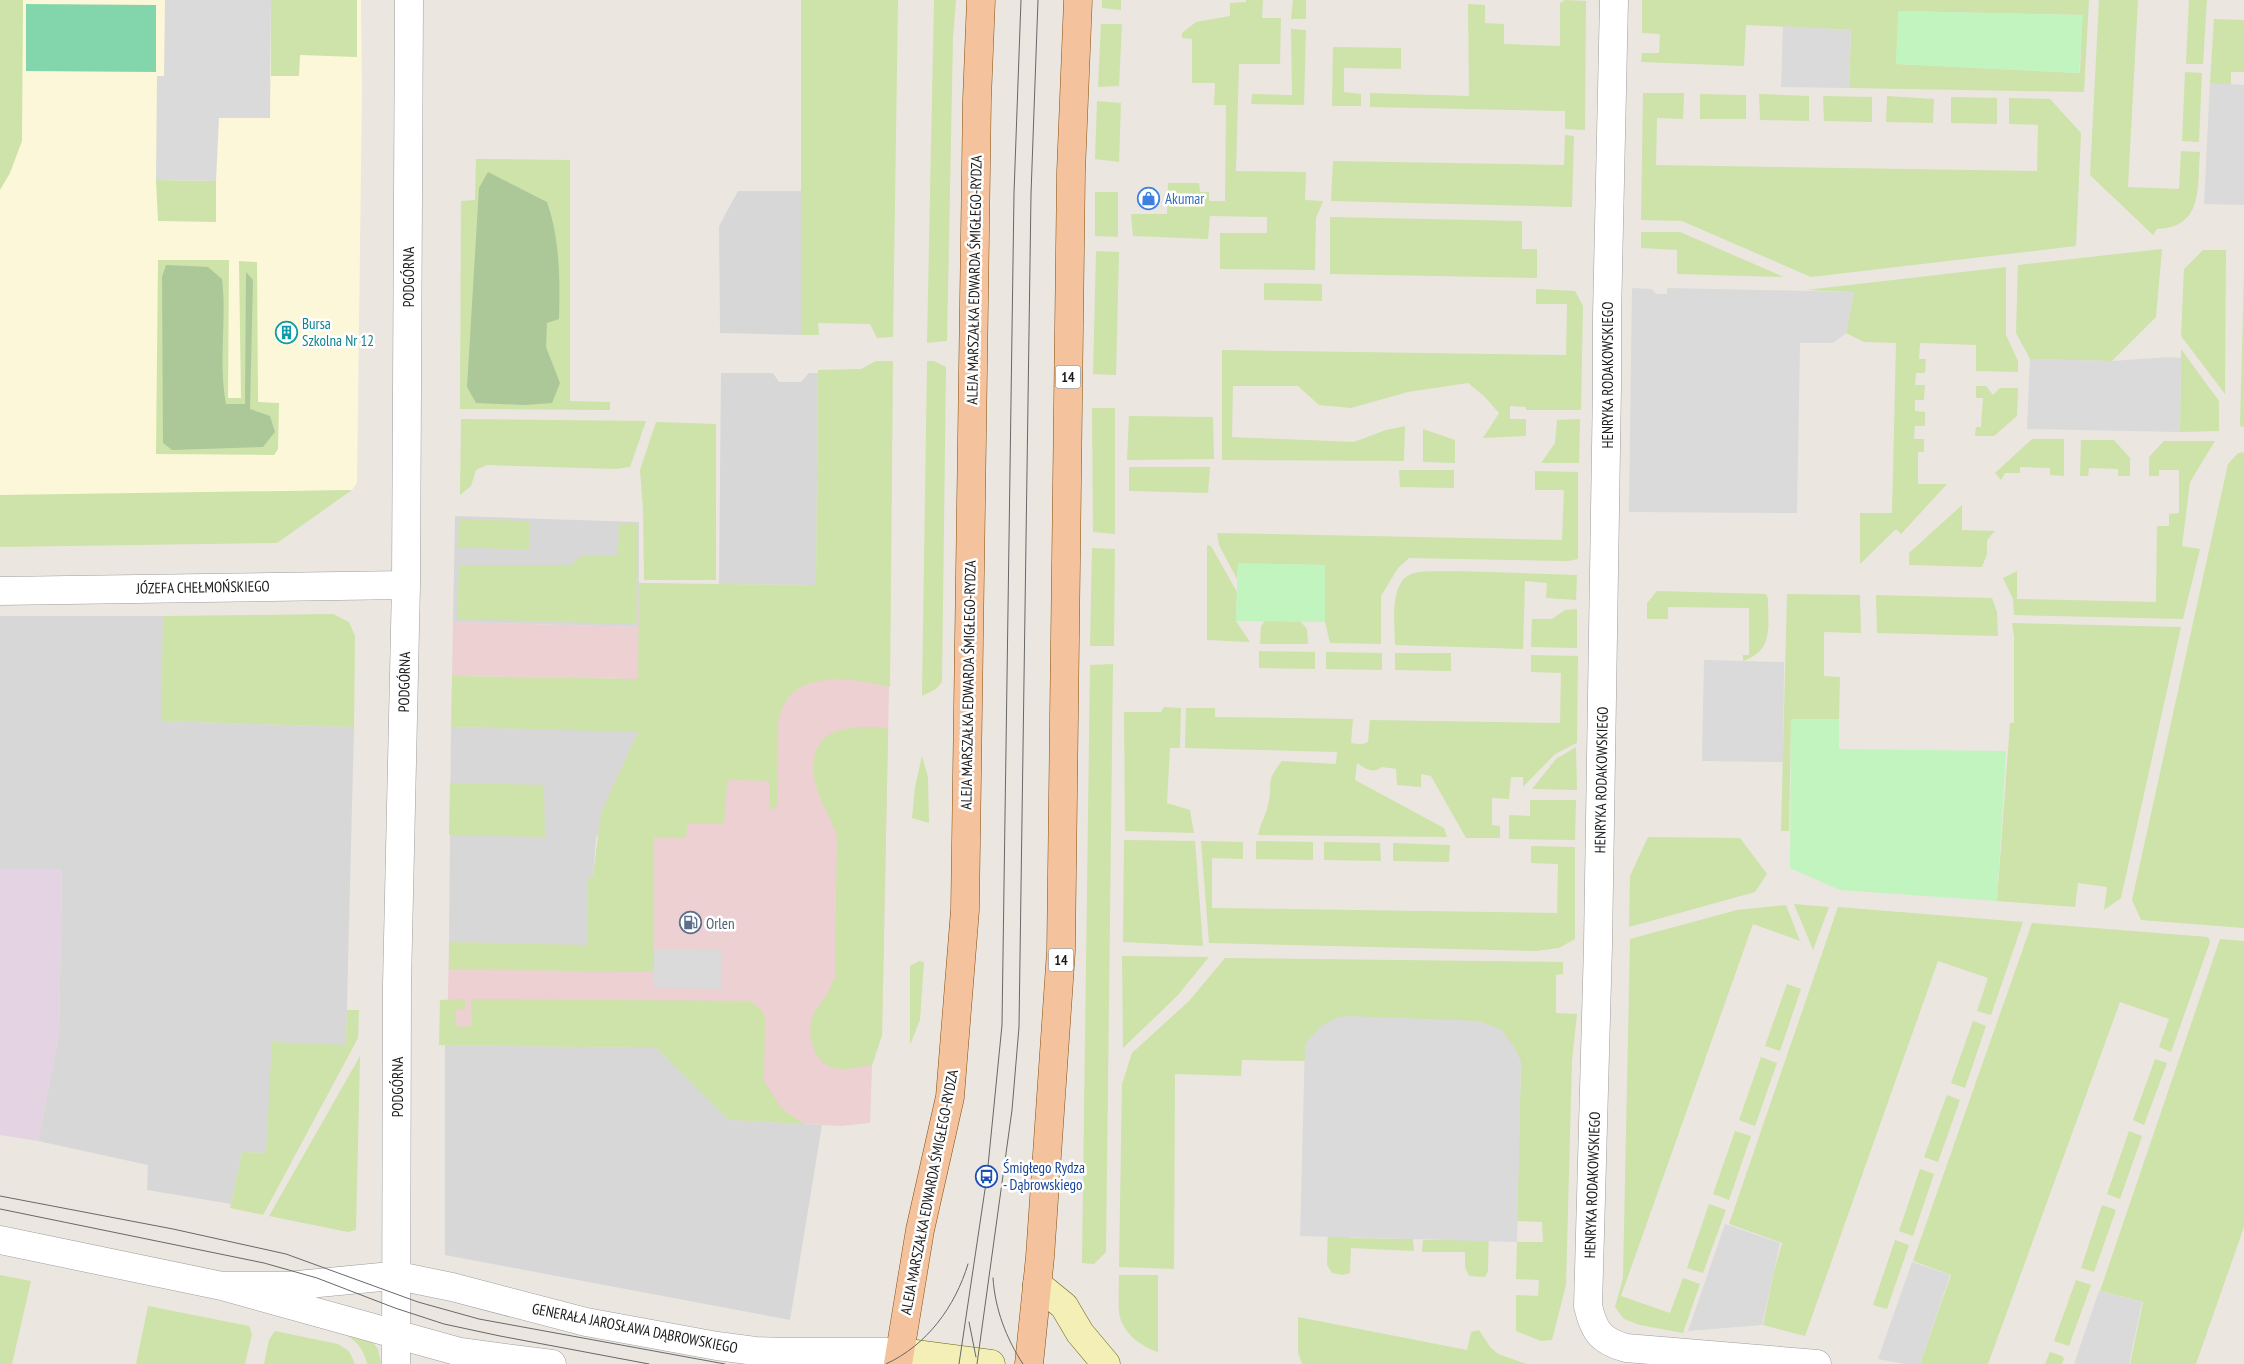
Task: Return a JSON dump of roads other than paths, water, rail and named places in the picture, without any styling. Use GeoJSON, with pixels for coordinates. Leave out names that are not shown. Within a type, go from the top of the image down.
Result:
{"type":"FeatureCollection","features":[{"type":"Feature","properties":{"kind":"main road","name":"ALEJA MARSZAŁKA EDWARDA ŚMIGŁEGO-RYDZA"},"geometry":{"type":"LineString","coordinates":[[899,1358],[920,1230],[950,1097],[962,966],[965,910],[977,99],[981,0]]}},
{"type":"Feature","properties":{"kind":"main road","name":"14"},"geometry":{"type":"LineString","coordinates":[[1029,1364],[1037,1284],[1062,951],[1071,172],[1078,0]]}},
{"type":"Feature","properties":{"kind":"main road"},"geometry":{"type":"LineString","coordinates":[[1037,1284],[1064,1306],[1080,1333],[1106,1364]]}},
{"type":"Feature","properties":{"kind":"main road","name":"GENERAŁA JAROSŁAWA DĄBROWSKIEGO"},"geometry":{"type":"LineString","coordinates":[[899,1358],[991,1364]]}},
{"type":"Feature","properties":{"kind":"street","name":"PODGÓRNA"},"geometry":{"type":"LineString","coordinates":[[396,1364],[397,984],[406,585],[409,0]]}},
{"type":"Feature","properties":{"kind":"street","name":"HENRYKA RODAKOWSKIEGO"},"geometry":{"type":"LineString","coordinates":[[1614,0],[1607,316],[1598,946],[1588,1306],[1592,1324],[1598,1334],[1614,1345],[1626,1348],[1817,1364]]}},
{"type":"Feature","properties":{"kind":"street","name":"JÓZEFA CHEŁMOŃSKIEGO"},"geometry":{"type":"LineString","coordinates":[[0,591],[406,585]]}},
{"type":"Feature","properties":{"kind":"street","name":"GENERAŁA JAROSŁAWA DĄBROWSKIEGO"},"geometry":{"type":"LineString","coordinates":[[0,1240],[222,1286],[460,1352],[552,1364]]}},
{"type":"Feature","properties":{"kind":"street","name":"GENERAŁA JAROSŁAWA DĄBROWSKIEGO"},"geometry":{"type":"LineString","coordinates":[[222,1286],[287,1286],[373,1278],[396,1278],[452,1287],[586,1322],[717,1346],[755,1351],[899,1358]]}},
{"type":"Feature","properties":{"kind":"tram line"},"geometry":{"type":"LineString","coordinates":[[959,1364],[987,1176],[1002,1025],[1014,193],[1021,0]]}},
{"type":"Feature","properties":{"kind":"tram line"},"geometry":{"type":"LineString","coordinates":[[977,1364],[1012,1110],[1019,1027],[1031,194],[1038,0]]}},
{"type":"Feature","properties":{"kind":"tram line"},"geometry":{"type":"LineString","coordinates":[[0,1196],[173,1229],[286,1254],[418,1302],[479,1319],[725,1364]]}},
{"type":"Feature","properties":{"kind":"tram line"},"geometry":{"type":"LineString","coordinates":[[0,1209],[264,1263],[317,1278],[395,1308],[444,1324],[649,1364]]}},
{"type":"Feature","properties":{"kind":"tram line"},"geometry":{"type":"LineString","coordinates":[[886,1364],[914,1346],[938,1323],[955,1295],[968,1264]]}},
{"type":"Feature","properties":{"kind":"tram line"},"geometry":{"type":"LineString","coordinates":[[993,1278],[996,1301],[1002,1323],[1011,1344],[1023,1364]]}},
{"type":"Feature","properties":{"kind":"tram line"},"geometry":{"type":"LineString","coordinates":[[969,1322],[976,1357]]}},
{"type":"Feature","properties":{"kind":"place","name":"Akumar"},"geometry":{"type":"Point","coordinates":[1149,198]}},
{"type":"Feature","properties":{"kind":"place","name":"Bursa Szkolna Nr 12"},"geometry":{"type":"Point","coordinates":[286,332]}},
{"type":"Feature","properties":{"kind":"place","name":"Orlen"},"geometry":{"type":"Point","coordinates":[690,923]}},
{"type":"Feature","properties":{"kind":"place","name":"Śmigłego Rydza - Dąbrowskiego"},"geometry":{"type":"Point","coordinates":[987,1176]}}]}
